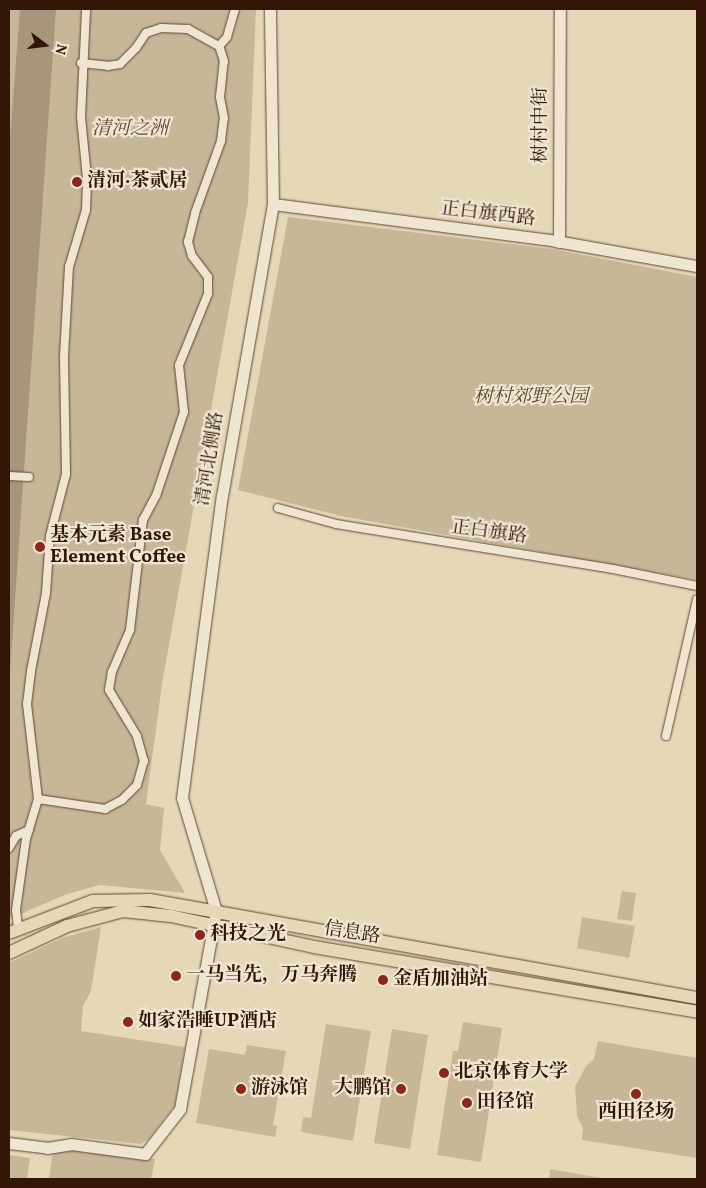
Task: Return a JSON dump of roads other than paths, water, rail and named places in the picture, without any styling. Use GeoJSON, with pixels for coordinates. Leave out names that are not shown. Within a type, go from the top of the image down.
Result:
{"type":"FeatureCollection","features":[{"type":"Feature","properties":{"kind":"main road","name":"信息路"},"geometry":{"type":"LineString","coordinates":[[14,930],[75,905],[110,898],[150,900],[697,998]]}},
{"type":"Feature","properties":{"kind":"main road","name":"信息路"},"geometry":{"type":"LineString","coordinates":[[9,953],[67,926],[123,911],[214,925],[314,947],[697,1012]]}},
{"type":"Feature","properties":{"kind":"street"},"geometry":{"type":"LineString","coordinates":[[14,930],[29,830],[38,799],[27,704],[46,593],[50,536],[66,474],[64,356],[69,267],[86,210],[81,63],[86,9]]}},
{"type":"Feature","properties":{"kind":"street"},"geometry":{"type":"LineString","coordinates":[[219,46],[227,37],[235,9]]}},
{"type":"Feature","properties":{"kind":"street","name":"清河北侧路"},"geometry":{"type":"LineString","coordinates":[[216,911],[182,798],[222,496],[273,204],[270,9]]}},
{"type":"Feature","properties":{"kind":"street","name":"树村中街"},"geometry":{"type":"LineString","coordinates":[[559,242],[560,9]]}},
{"type":"Feature","properties":{"kind":"street"},"geometry":{"type":"LineString","coordinates":[[38,799],[105,809],[122,800],[137,785],[144,762],[137,736],[109,690],[112,672],[130,630],[143,520],[156,496],[184,412],[179,365],[208,294],[208,277],[192,256],[188,242],[195,213],[221,141],[224,118],[220,97],[224,61],[219,46],[188,29],[161,28],[146,33],[136,48],[120,64],[108,66],[81,63]]}},
{"type":"Feature","properties":{"kind":"street","name":"正白旗西路"},"geometry":{"type":"LineString","coordinates":[[273,204],[559,242],[697,266]]}},
{"type":"Feature","properties":{"kind":"street"},"geometry":{"type":"LineString","coordinates":[[9,476],[29,477]]}},
{"type":"Feature","properties":{"kind":"street","name":"正白旗路"},"geometry":{"type":"LineString","coordinates":[[278,508],[336,524],[613,569],[697,586]]}},
{"type":"Feature","properties":{"kind":"street"},"geometry":{"type":"LineString","coordinates":[[666,736],[697,599]]}},
{"type":"Feature","properties":{"kind":"street"},"geometry":{"type":"LineString","coordinates":[[9,848],[16,836],[29,830]]}},
{"type":"Feature","properties":{"kind":"street"},"geometry":{"type":"LineString","coordinates":[[9,1143],[47,1148],[71,1144],[145,1154],[180,1110],[216,911]]}},
{"type":"Feature","properties":{"kind":"place","name":"清河·茶贰居"},"geometry":{"type":"Point","coordinates":[77,182]}},
{"type":"Feature","properties":{"kind":"place","name":"基本元素 Base Element Coffee"},"geometry":{"type":"Point","coordinates":[40,547]}},
{"type":"Feature","properties":{"kind":"place","name":"科技之光"},"geometry":{"type":"Point","coordinates":[200,935]}},
{"type":"Feature","properties":{"kind":"place","name":"一马当先，万马奔腾"},"geometry":{"type":"Point","coordinates":[176,976]}},
{"type":"Feature","properties":{"kind":"place","name":"金盾加油站"},"geometry":{"type":"Point","coordinates":[383,980]}},
{"type":"Feature","properties":{"kind":"place","name":"如家浩睡UP酒店"},"geometry":{"type":"Point","coordinates":[128,1022]}},
{"type":"Feature","properties":{"kind":"place","name":"北京体育大学"},"geometry":{"type":"Point","coordinates":[444,1073]}},
{"type":"Feature","properties":{"kind":"place","name":"游泳馆"},"geometry":{"type":"Point","coordinates":[241,1089]}},
{"type":"Feature","properties":{"kind":"place","name":"大鹏馆"},"geometry":{"type":"Point","coordinates":[401,1089]}},
{"type":"Feature","properties":{"kind":"place","name":"西田径场"},"geometry":{"type":"Point","coordinates":[636,1094]}},
{"type":"Feature","properties":{"kind":"place","name":"田径馆"},"geometry":{"type":"Point","coordinates":[467,1103]}},
{"type":"Feature","properties":{"kind":"park label","name":"清河之洲"},"geometry":{"type":"Point","coordinates":[130,130]}},
{"type":"Feature","properties":{"kind":"park label","name":"树村郊野公园"},"geometry":{"type":"Point","coordinates":[531,398]}}]}
